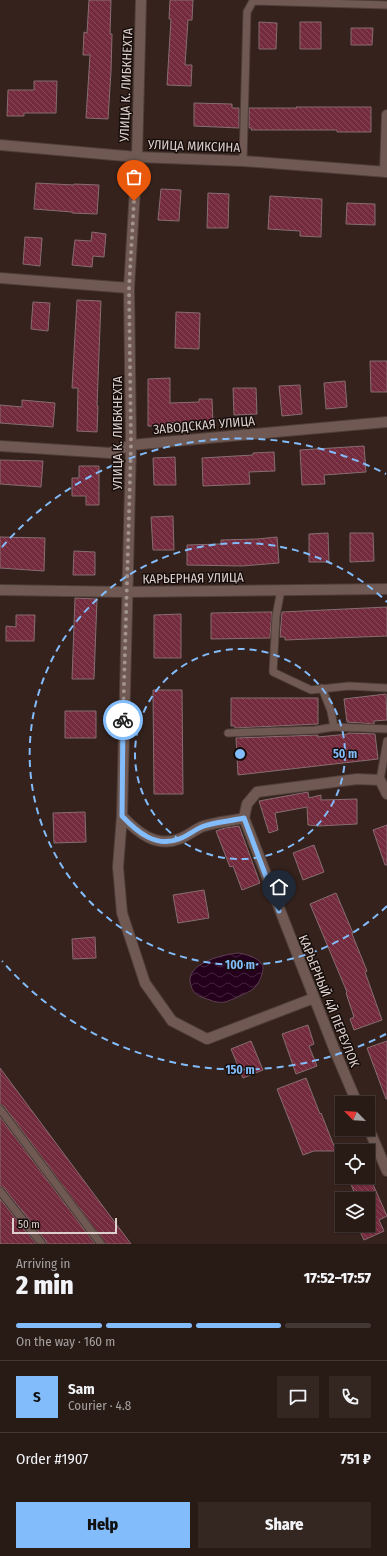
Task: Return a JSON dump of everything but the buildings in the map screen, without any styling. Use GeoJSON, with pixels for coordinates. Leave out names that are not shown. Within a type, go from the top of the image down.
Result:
{"type":"FeatureCollection","features":[{"type":"Feature","properties":{"kind":"street","name":"УЛИЦА К. ЛИБКНЕХТА"},"geometry":{"type":"LineString","coordinates":[[141,0],[137,157],[129,288],[131,445],[126,592],[122,816],[118,867],[122,913],[144,983],[172,1021],[207,1039],[314,998]]}},
{"type":"Feature","properties":{"kind":"street"},"geometry":{"type":"LineString","coordinates":[[386,172],[387,115]]}},
{"type":"Feature","properties":{"kind":"street","name":"УЛИЦА МИКСИНА"},"geometry":{"type":"LineString","coordinates":[[0,145],[137,157],[243,161],[386,172]]}},
{"type":"Feature","properties":{"kind":"street"},"geometry":{"type":"LineString","coordinates":[[0,278],[129,288]]}},
{"type":"Feature","properties":{"kind":"street","name":"ЗАВОДСКАЯ УЛИЦА"},"geometry":{"type":"LineString","coordinates":[[0,446],[110,453],[131,445],[387,422]]}},
{"type":"Feature","properties":{"kind":"street","name":"КАРЬЕРНАЯ УЛИЦА"},"geometry":{"type":"LineString","coordinates":[[0,590],[126,592],[387,589]]}},
{"type":"Feature","properties":{"kind":"street"},"geometry":{"type":"LineString","coordinates":[[122,816],[134,829],[144,835],[156,841],[166,842],[178,839],[204,826],[244,818],[247,804],[258,792],[357,779],[380,780],[387,794]]}},
{"type":"Feature","properties":{"kind":"street","name":"КАРЬЕРНЫЙ 4Й ПЕРЕУЛОК"},"geometry":{"type":"LineString","coordinates":[[244,818],[314,998],[354,1096]]}},
{"type":"Feature","properties":{"kind":"street"},"geometry":{"type":"LineString","coordinates":[[372,1136],[387,1171]]}},
{"type":"Feature","properties":{"kind":"lane"},"geometry":{"type":"LineString","coordinates":[[243,161],[247,12],[253,1],[387,6]]}},
{"type":"Feature","properties":{"kind":"lane"},"geometry":{"type":"LineString","coordinates":[[281,590],[276,616],[273,672],[311,690],[349,686],[387,688]]}},
{"type":"Feature","properties":{"kind":"lane"},"geometry":{"type":"LineString","coordinates":[[322,688],[331,711],[334,727]]}},
{"type":"Feature","properties":{"kind":"lane"},"geometry":{"type":"LineString","coordinates":[[228,733],[315,730],[334,727],[387,729]]}},
{"type":"Feature","properties":{"kind":"lane"},"geometry":{"type":"LineString","coordinates":[[380,780],[387,741]]}},
{"type":"Feature","properties":{"kind":"lane"},"geometry":{"type":"LineString","coordinates":[[0,1110],[101,1244]]}},
{"type":"Feature","properties":{"kind":"lane"},"geometry":{"type":"LineString","coordinates":[[0,1191],[42,1244]]}},
{"type":"Feature","properties":{"kind":"water"},"geometry":{"type":"Polygon","coordinates":[[[239,953],[254,957],[263,965],[263,971],[258,984],[253,989],[225,1002],[213,1001],[194,992],[190,981],[191,974],[195,969],[201,964],[217,957],[239,953]]]}},
{"type":"Feature","properties":{"kind":"way so far"},"geometry":{"type":"LineString","coordinates":[[123,720],[131,445],[129,288],[134,201]]}},
{"type":"Feature","properties":{"kind":"route"},"geometry":{"type":"LineString","coordinates":[[123,720],[122,816],[134,829],[144,835],[156,841],[166,842],[178,839],[204,826],[244,818],[279,911]]}}]}
